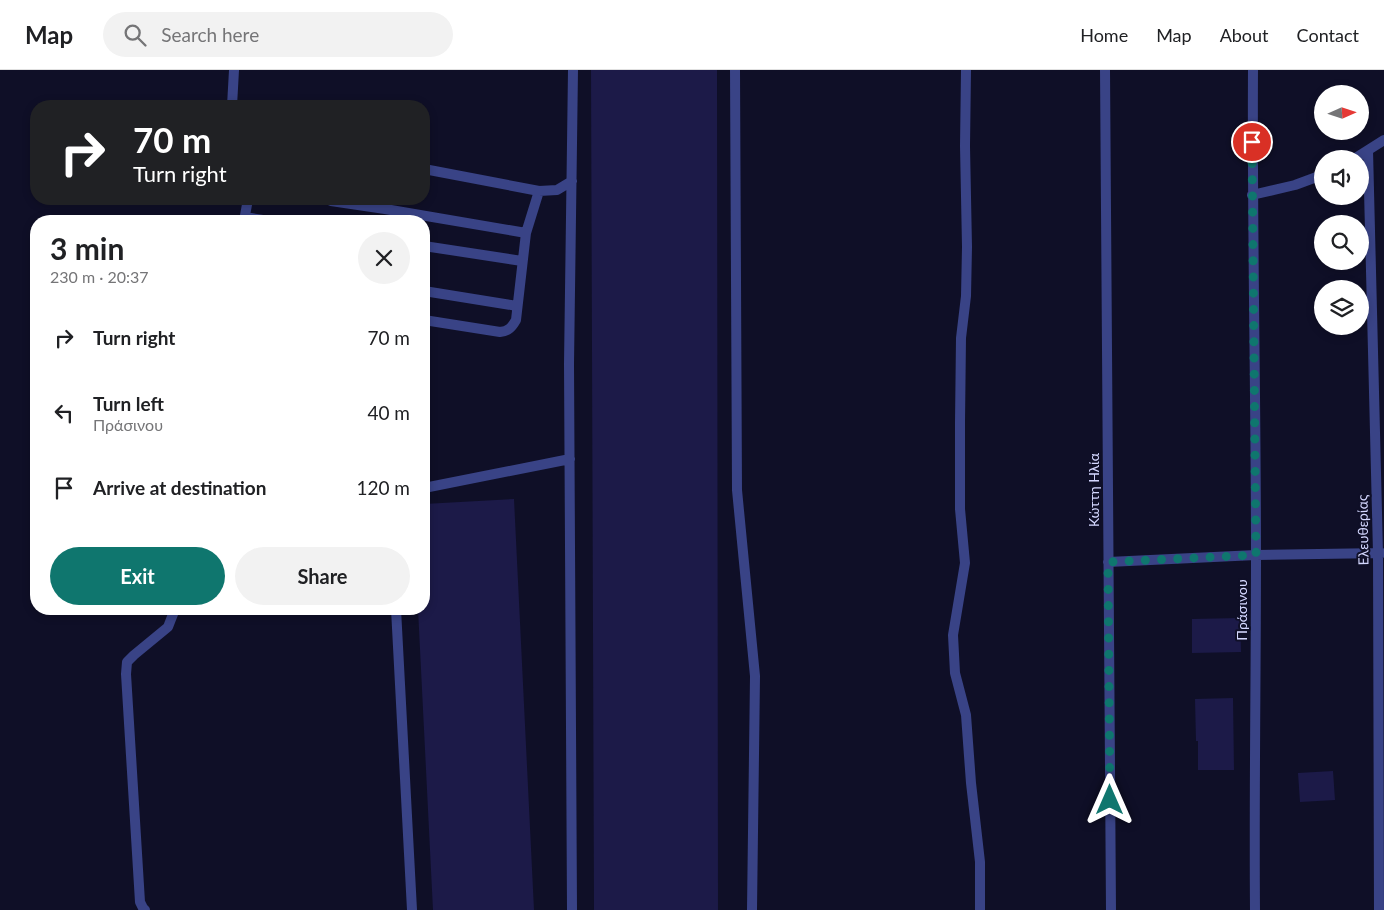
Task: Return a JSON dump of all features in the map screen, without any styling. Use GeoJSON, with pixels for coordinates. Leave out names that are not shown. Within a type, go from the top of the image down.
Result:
{"type":"FeatureCollection","features":[{"type":"Feature","properties":{"kind":"street"},"geometry":{"type":"LineString","coordinates":[[232,100],[234,70]]}},
{"type":"Feature","properties":{"kind":"street"},"geometry":{"type":"LineString","coordinates":[[572,910],[569,364],[573,70]]}},
{"type":"Feature","properties":{"kind":"street"},"geometry":{"type":"LineString","coordinates":[[735,70],[737,490],[755,676],[752,910]]}},
{"type":"Feature","properties":{"kind":"street"},"geometry":{"type":"LineString","coordinates":[[966,70],[967,247],[966,296],[961,338],[960,422],[960,509],[965,563],[952,635],[954,673],[966,715],[980,862],[980,910]]}},
{"type":"Feature","properties":{"kind":"street","name":"Κώττη Ηλία"},"geometry":{"type":"LineString","coordinates":[[1105,70],[1111,910]]}},
{"type":"Feature","properties":{"kind":"street","name":"Πράσινου"},"geometry":{"type":"LineString","coordinates":[[1253,70],[1252,195],[1256,555],[1255,910]]}},
{"type":"Feature","properties":{"kind":"street"},"geometry":{"type":"LineString","coordinates":[[1368,150],[1384,140]]}},
{"type":"Feature","properties":{"kind":"street"},"geometry":{"type":"LineString","coordinates":[[430,170],[540,191],[557,190],[572,181]]}},
{"type":"Feature","properties":{"kind":"street"},"geometry":{"type":"LineString","coordinates":[[1252,195],[1294,185],[1314,177]]}},
{"type":"Feature","properties":{"kind":"street","name":"Ελευθερίας"},"geometry":{"type":"LineString","coordinates":[[1369,181],[1381,553],[1379,910]]}},
{"type":"Feature","properties":{"kind":"street"},"geometry":{"type":"LineString","coordinates":[[430,321],[500,332],[507,332],[512,327],[516,320],[526,233],[540,191]]}},
{"type":"Feature","properties":{"kind":"street"},"geometry":{"type":"LineString","coordinates":[[391,205],[526,233]]}},
{"type":"Feature","properties":{"kind":"street"},"geometry":{"type":"LineString","coordinates":[[430,247],[522,261]]}},
{"type":"Feature","properties":{"kind":"street"},"geometry":{"type":"LineString","coordinates":[[430,292],[517,306]]}},
{"type":"Feature","properties":{"kind":"street"},"geometry":{"type":"LineString","coordinates":[[430,487],[570,459]]}},
{"type":"Feature","properties":{"kind":"street"},"geometry":{"type":"LineString","coordinates":[[1108,562],[1256,555],[1381,553]]}},
{"type":"Feature","properties":{"kind":"street"},"geometry":{"type":"LineString","coordinates":[[145,910],[140,902],[126,674],[127,662],[168,627],[173,615]]}},
{"type":"Feature","properties":{"kind":"street"},"geometry":{"type":"LineString","coordinates":[[396,615],[412,910]]}},
{"type":"Feature","properties":{"kind":"building"},"geometry":{"type":"Polygon","coordinates":[[[591,70],[717,70],[718,910],[594,910],[591,70]]]}},
{"type":"Feature","properties":{"kind":"building"},"geometry":{"type":"Polygon","coordinates":[[[514,499],[534,910],[433,910],[418,615],[430,615],[430,504],[514,499]]]}},
{"type":"Feature","properties":{"kind":"building"},"geometry":{"type":"Polygon","coordinates":[[[1240,618],[1241,652],[1192,653],[1192,619],[1240,618]]]}},
{"type":"Feature","properties":{"kind":"building"},"geometry":{"type":"Polygon","coordinates":[[[1233,698],[1234,770],[1198,770],[1195,699],[1233,698]]]}},
{"type":"Feature","properties":{"kind":"building"},"geometry":{"type":"Polygon","coordinates":[[[1333,771],[1335,800],[1300,802],[1298,773],[1333,771]]]}},
{"type":"Feature","properties":{"kind":"route"},"geometry":{"type":"LineString","coordinates":[[1110,800],[1108,562],[1256,555],[1252,142]]}}]}
